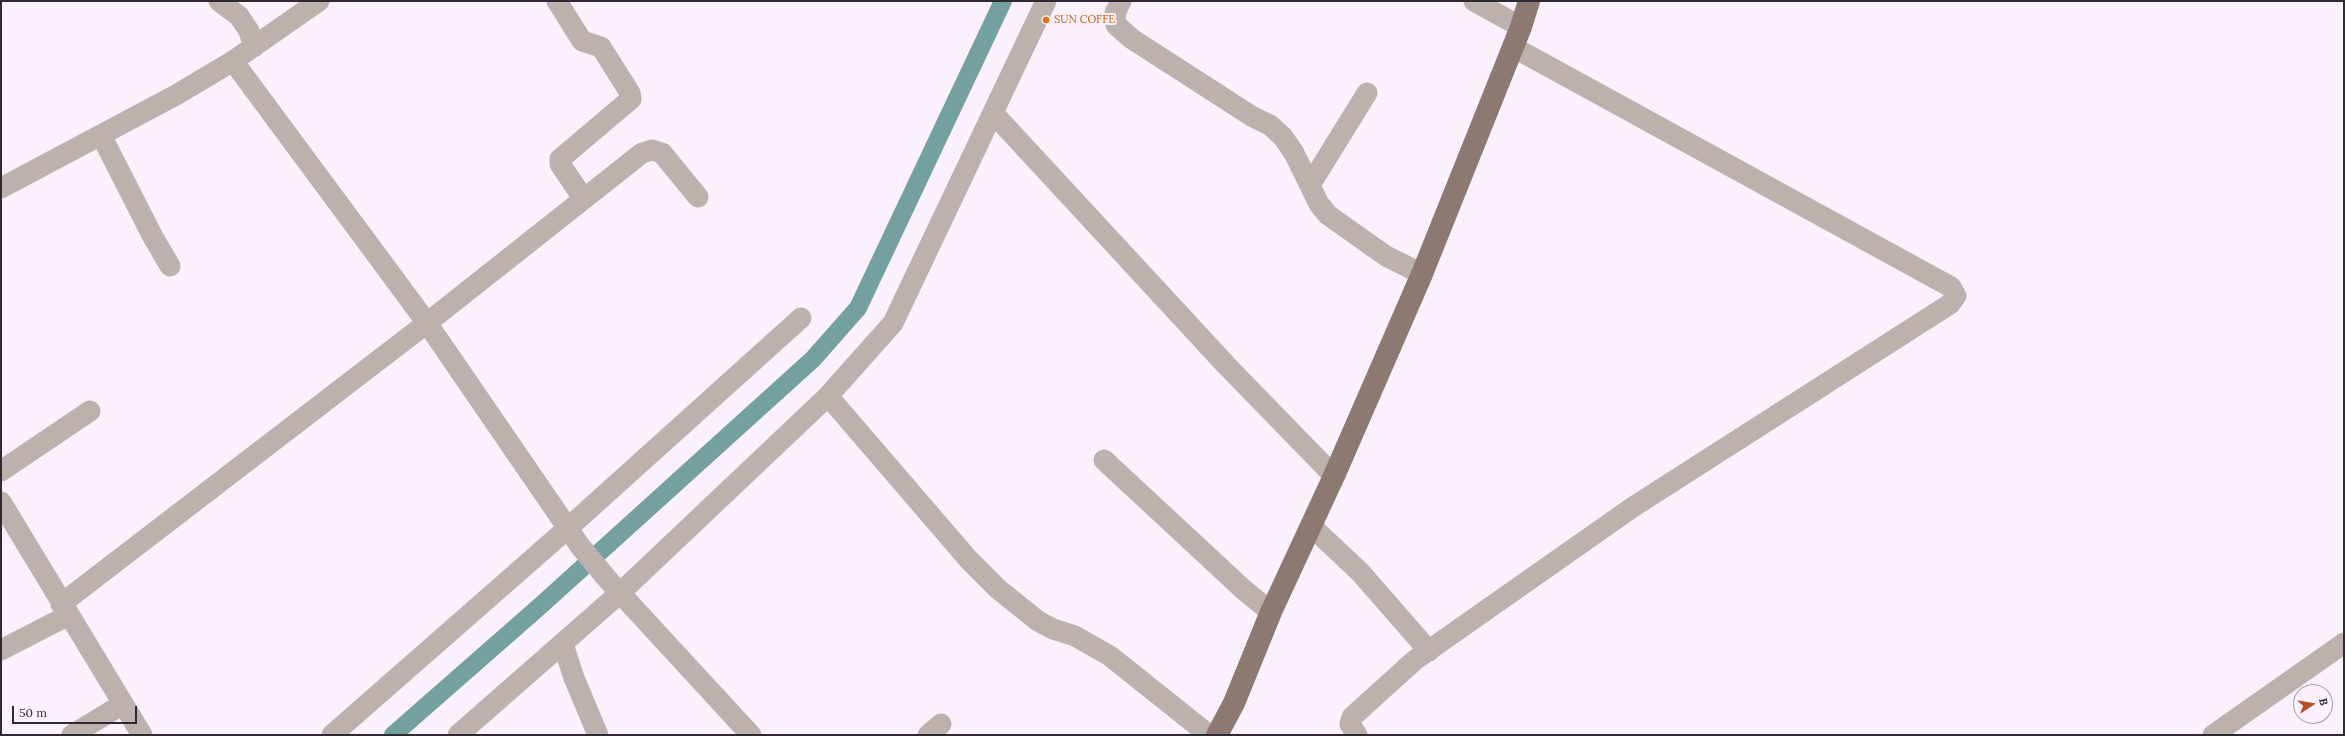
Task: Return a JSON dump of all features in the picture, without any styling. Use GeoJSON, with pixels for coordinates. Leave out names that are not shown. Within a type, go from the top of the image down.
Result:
{"type":"FeatureCollection","features":[{"type":"Feature","properties":{"kind":"main road"},"geometry":{"type":"LineString","coordinates":[[1217,735],[1234,703],[1271,612],[1334,476],[1422,274],[1521,27],[1529,1]]}},
{"type":"Feature","properties":{"kind":"street"},"geometry":{"type":"LineString","coordinates":[[219,1],[238,16],[249,31],[254,47]]}},
{"type":"Feature","properties":{"kind":"street"},"geometry":{"type":"LineString","coordinates":[[1,188],[176,95],[233,61],[319,1]]}},
{"type":"Feature","properties":{"kind":"street"},"geometry":{"type":"LineString","coordinates":[[557,1],[582,40],[601,47],[630,93],[631,99],[560,159],[560,164],[583,198]]}},
{"type":"Feature","properties":{"kind":"street"},"geometry":{"type":"LineString","coordinates":[[458,735],[563,644],[615,587],[828,396],[893,323],[1046,1]]}},
{"type":"Feature","properties":{"kind":"street"},"geometry":{"type":"LineString","coordinates":[[1121,1],[1115,13],[1116,26],[1132,39],[1253,117],[1270,125],[1283,137],[1294,153],[1318,204],[1328,214],[1386,256],[1422,274]]}},
{"type":"Feature","properties":{"kind":"street"},"geometry":{"type":"LineString","coordinates":[[1474,1],[1521,27]]}},
{"type":"Feature","properties":{"kind":"street"},"geometry":{"type":"LineString","coordinates":[[1357,735],[1350,724],[1352,717],[1416,660],[1633,507],[1950,304],[1956,296],[1951,287],[1512,47]]}},
{"type":"Feature","properties":{"kind":"street"},"geometry":{"type":"LineString","coordinates":[[233,61],[427,323],[580,546],[615,587],[751,735]]}},
{"type":"Feature","properties":{"kind":"street"},"geometry":{"type":"LineString","coordinates":[[1310,185],[1367,93]]}},
{"type":"Feature","properties":{"kind":"street"},"geometry":{"type":"LineString","coordinates":[[993,113],[1227,366],[1334,476]]}},
{"type":"Feature","properties":{"kind":"street"},"geometry":{"type":"LineString","coordinates":[[101,135],[153,237],[170,266]]}},
{"type":"Feature","properties":{"kind":"street"},"geometry":{"type":"LineString","coordinates":[[1,650],[65,609],[583,198],[642,153],[652,150],[662,153],[698,197]]}},
{"type":"Feature","properties":{"kind":"street"},"geometry":{"type":"LineString","coordinates":[[332,735],[568,528],[801,318]]}},
{"type":"Feature","properties":{"kind":"street"},"geometry":{"type":"LineString","coordinates":[[828,396],[960,548],[998,588],[1038,621],[1053,629],[1075,636],[1110,656],[1209,735]]}},
{"type":"Feature","properties":{"kind":"street"},"geometry":{"type":"LineString","coordinates":[[1,471],[90,411]]}},
{"type":"Feature","properties":{"kind":"street"},"geometry":{"type":"LineString","coordinates":[[1104,460],[1244,590],[1271,612]]}},
{"type":"Feature","properties":{"kind":"street"},"geometry":{"type":"LineString","coordinates":[[1,502],[142,735]]}},
{"type":"Feature","properties":{"kind":"street"},"geometry":{"type":"LineString","coordinates":[[1311,526],[1360,572],[1429,651]]}},
{"type":"Feature","properties":{"kind":"street"},"geometry":{"type":"LineString","coordinates":[[2213,735],[2344,643]]}},
{"type":"Feature","properties":{"kind":"street"},"geometry":{"type":"LineString","coordinates":[[563,644],[574,678],[598,735]]}},
{"type":"Feature","properties":{"kind":"street"},"geometry":{"type":"LineString","coordinates":[[72,735],[123,704]]}},
{"type":"Feature","properties":{"kind":"waterway"},"geometry":{"type":"LineString","coordinates":[[393,735],[539,607],[813,359],[858,308],[1003,1]]}},
{"type":"Feature","properties":{"kind":"place","name":"SUN COFFE"},"geometry":{"type":"Point","coordinates":[1046,20]}}]}
